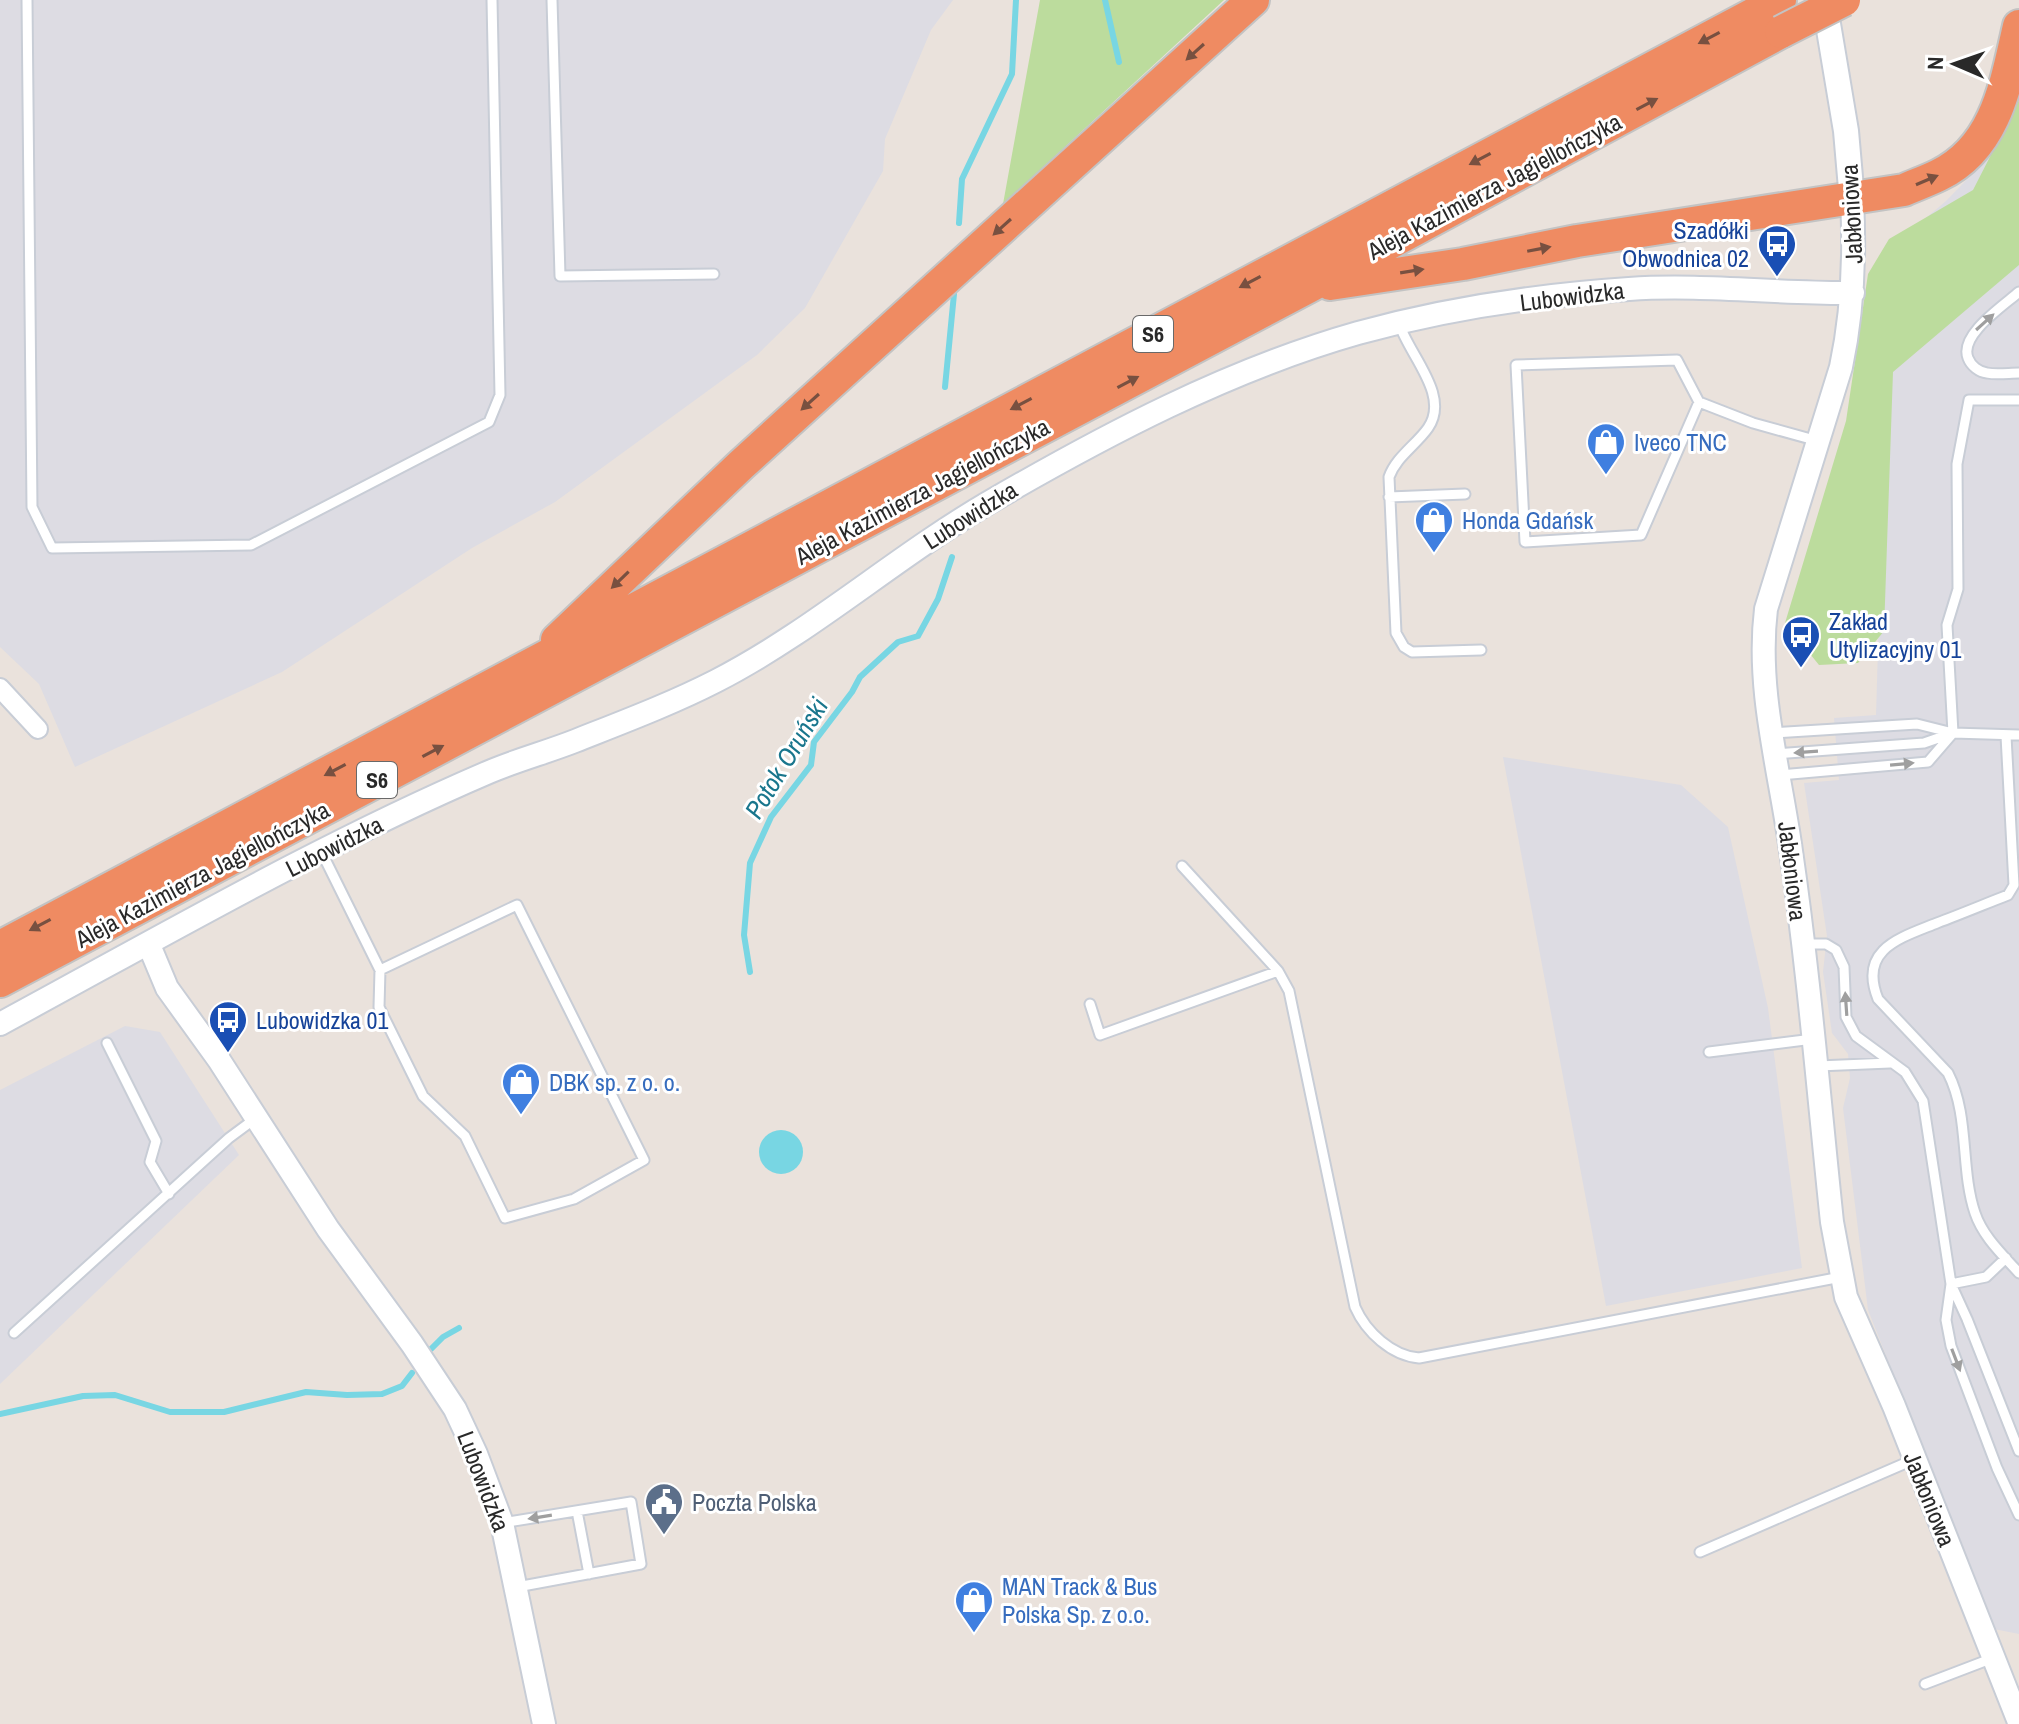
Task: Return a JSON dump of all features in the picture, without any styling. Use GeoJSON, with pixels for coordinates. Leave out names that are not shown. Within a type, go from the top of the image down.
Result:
{"type":"FeatureCollection","features":[{"type":"Feature","properties":{"kind":"highway"},"geometry":{"type":"LineString","coordinates":[[528,668],[752,454],[1253,0]]}},
{"type":"Feature","properties":{"kind":"highway","name":"Aleja Kazimierza Jagiellończyka"},"geometry":{"type":"LineString","coordinates":[[0,947],[528,668],[1340,251],[1780,11],[1844,0]]}},
{"type":"Feature","properties":{"kind":"highway"},"geometry":{"type":"LineString","coordinates":[[1308,287],[1904,190],[1941,174],[1968,155],[1989,127],[2002,101],[2019,26]]}},
{"type":"Feature","properties":{"kind":"highway","name":"Aleja Kazimierza Jagiellończyka"},"geometry":{"type":"LineString","coordinates":[[0,981],[1308,287],[1340,251]]}},
{"type":"Feature","properties":{"kind":"main road","name":"Jabłoniowa"},"geometry":{"type":"LineString","coordinates":[[1824,0],[1842,101],[1852,200]]}},
{"type":"Feature","properties":{"kind":"street","name":"Jabłoniowa"},"geometry":{"type":"LineString","coordinates":[[1852,200],[1853,293],[1841,367],[1766,609],[1762,639],[1765,688],[1802,944],[1832,1222],[1841,1277],[1846,1297],[1915,1459],[2019,1722]]}},
{"type":"Feature","properties":{"kind":"street","name":"Lubowidzka"},"geometry":{"type":"LineString","coordinates":[[0,1024],[321,851],[492,770],[577,740],[714,682],[764,655],[834,610],[891,566],[965,516],[1043,471],[1261,366],[1399,323],[1516,302],[1634,288],[1853,293]]}},
{"type":"Feature","properties":{"kind":"street"},"geometry":{"type":"LineString","coordinates":[[0,688],[38,729]]}},
{"type":"Feature","properties":{"kind":"street","name":"Lubowidzka"},"geometry":{"type":"LineString","coordinates":[[149,945],[167,988],[219,1060],[328,1229],[455,1409],[502,1523],[544,1724]]}},
{"type":"Feature","properties":{"kind":"lane"},"geometry":{"type":"LineString","coordinates":[[27,0],[32,507],[52,548],[251,545],[489,422],[500,395],[492,0]]}},
{"type":"Feature","properties":{"kind":"lane"},"geometry":{"type":"LineString","coordinates":[[552,0],[560,276],[714,274]]}},
{"type":"Feature","properties":{"kind":"lane"},"geometry":{"type":"LineString","coordinates":[[1430,203],[1396,221],[1430,203]]}},
{"type":"Feature","properties":{"kind":"lane"},"geometry":{"type":"LineString","coordinates":[[1340,251],[1374,233],[1340,251]]}},
{"type":"Feature","properties":{"kind":"lane"},"geometry":{"type":"LineString","coordinates":[[2019,292],[1973,333],[1966,349],[1969,361],[1986,373],[2019,373]]}},
{"type":"Feature","properties":{"kind":"lane"},"geometry":{"type":"LineString","coordinates":[[1399,323],[1405,341],[1431,387],[1435,406],[1427,429],[1390,472],[1396,633],[1404,647],[1412,652],[1481,650]]}},
{"type":"Feature","properties":{"kind":"lane"},"geometry":{"type":"LineString","coordinates":[[1699,402],[1641,535],[1525,542],[1516,365],[1677,360],[1699,402],[1753,423],[1818,441]]}},
{"type":"Feature","properties":{"kind":"lane"},"geometry":{"type":"LineString","coordinates":[[1776,754],[1928,762],[1953,733],[1947,625],[1958,589],[1957,464],[1969,400],[2019,400]]}},
{"type":"Feature","properties":{"kind":"lane"},"geometry":{"type":"LineString","coordinates":[[1389,497],[1465,494]]}},
{"type":"Feature","properties":{"kind":"lane"},"geometry":{"type":"LineString","coordinates":[[1776,754],[1917,724],[1953,733],[2019,735]]}},
{"type":"Feature","properties":{"kind":"lane"},"geometry":{"type":"LineString","coordinates":[[1776,754],[1924,743],[1953,733]]}},
{"type":"Feature","properties":{"kind":"lane"},"geometry":{"type":"LineString","coordinates":[[2006,736],[2014,885],[2008,895],[1892,941],[1877,959],[1872,972],[1878,999],[1939,1061],[1954,1084],[1975,1215],[1985,1234],[2019,1273]]}},
{"type":"Feature","properties":{"kind":"lane"},"geometry":{"type":"LineString","coordinates":[[321,851],[380,970],[379,1007],[423,1096],[465,1136],[505,1218],[574,1199],[644,1160],[517,905],[380,970]]}},
{"type":"Feature","properties":{"kind":"lane"},"geometry":{"type":"LineString","coordinates":[[1182,866],[1278,971],[1289,991],[1355,1307],[1362,1323],[1402,1357],[1419,1358],[1841,1277]]}},
{"type":"Feature","properties":{"kind":"lane"},"geometry":{"type":"LineString","coordinates":[[1802,944],[1826,944],[1836,950],[1844,967],[1846,1017],[1856,1036],[1905,1072],[1923,1101],[1951,1284],[2019,1451]]}},
{"type":"Feature","properties":{"kind":"lane"},"geometry":{"type":"LineString","coordinates":[[1090,1004],[1100,1035],[1278,971]]}},
{"type":"Feature","properties":{"kind":"lane"},"geometry":{"type":"LineString","coordinates":[[1709,1052],[1813,1039]]}},
{"type":"Feature","properties":{"kind":"lane"},"geometry":{"type":"LineString","coordinates":[[107,1043],[156,1141],[150,1162],[169,1194]]}},
{"type":"Feature","properties":{"kind":"lane"},"geometry":{"type":"LineString","coordinates":[[1816,1066],[1890,1063]]}},
{"type":"Feature","properties":{"kind":"lane"},"geometry":{"type":"LineString","coordinates":[[14,1333],[229,1138],[256,1118]]}},
{"type":"Feature","properties":{"kind":"lane"},"geometry":{"type":"LineString","coordinates":[[1951,1284],[1986,1277],[2006,1258]]}},
{"type":"Feature","properties":{"kind":"lane"},"geometry":{"type":"LineString","coordinates":[[1951,1284],[1946,1320],[1951,1346],[1997,1468],[2019,1515]]}},
{"type":"Feature","properties":{"kind":"lane"},"geometry":{"type":"LineString","coordinates":[[1700,1552],[1915,1459]]}},
{"type":"Feature","properties":{"kind":"lane"},"geometry":{"type":"LineString","coordinates":[[502,1523],[631,1502],[641,1564],[517,1587]]}},
{"type":"Feature","properties":{"kind":"lane"},"geometry":{"type":"LineString","coordinates":[[577,1511],[589,1574]]}},
{"type":"Feature","properties":{"kind":"lane"},"geometry":{"type":"LineString","coordinates":[[1925,1684],[1993,1658]]}},
{"type":"Feature","properties":{"kind":"shaded area"},"geometry":{"type":"Polygon","coordinates":[[[0,0],[953,0],[931,30],[885,139],[883,171],[805,308],[757,355],[555,502],[472,548],[282,672],[75,767],[39,684],[0,647],[0,0]]]}},
{"type":"Feature","properties":{"kind":"shaded area"},"geometry":{"type":"Polygon","coordinates":[[[2019,126],[2019,1634],[1994,1629],[1868,1310],[1843,1108],[1850,1078],[1848,1054],[1832,1033],[1823,972],[1827,936],[1804,783],[1839,780],[1834,718],[1876,715],[1886,382],[1881,256],[1946,201],[2019,126]]]}},
{"type":"Feature","properties":{"kind":"shaded area"},"geometry":{"type":"Polygon","coordinates":[[[1503,757],[1681,785],[1728,827],[1768,1008],[1802,1268],[1606,1306],[1503,757]]]}},
{"type":"Feature","properties":{"kind":"shaded area"},"geometry":{"type":"Polygon","coordinates":[[[125,1026],[160,1032],[239,1155],[0,1384],[0,1090],[125,1026]]]}},
{"type":"Feature","properties":{"kind":"green space"},"geometry":{"type":"Polygon","coordinates":[[[1040,0],[1224,0],[1003,204],[1040,0]]]}},
{"type":"Feature","properties":{"kind":"green space"},"geometry":{"type":"Polygon","coordinates":[[[2019,100],[2019,265],[1893,372],[1884,631],[1858,663],[1819,665],[1785,623],[1846,421],[1868,274],[1889,239],[1973,190],[2019,100]]]}},
{"type":"Feature","properties":{"kind":"water"},"geometry":{"type":"Polygon","coordinates":[[[781,1130],[797,1136],[803,1152],[797,1168],[781,1174],[765,1168],[759,1152],[765,1136],[781,1130]]]}},
{"type":"Feature","properties":{"kind":"waterway","name":"Potok Oruński"},"geometry":{"type":"LineString","coordinates":[[959,223],[962,179],[1012,74],[1016,0]]}},
{"type":"Feature","properties":{"kind":"waterway"},"geometry":{"type":"LineString","coordinates":[[1105,0],[1119,62]]}},
{"type":"Feature","properties":{"kind":"waterway","name":"Potok Oruński"},"geometry":{"type":"LineString","coordinates":[[945,387],[954,294]]}},
{"type":"Feature","properties":{"kind":"waterway","name":"Potok Oruński"},"geometry":{"type":"LineString","coordinates":[[750,972],[744,935],[750,863],[771,817],[811,765],[814,742],[860,677],[898,642],[918,636],[938,599],[952,557]]}},
{"type":"Feature","properties":{"kind":"waterway","name":"Potok Oruński"},"geometry":{"type":"LineString","coordinates":[[431,1349],[459,1328]]}},
{"type":"Feature","properties":{"kind":"waterway","name":"Potok Oruński"},"geometry":{"type":"LineString","coordinates":[[0,1414],[83,1396],[115,1395],[170,1412],[224,1412],[306,1392],[382,1394],[402,1386],[412,1373]]}},
{"type":"Feature","properties":{"kind":"place","name":"Szadółki Obwodnica 02"},"geometry":{"type":"Point","coordinates":[1777,278]}},
{"type":"Feature","properties":{"kind":"place","name":"Iveco TNC"},"geometry":{"type":"Point","coordinates":[1606,476]}},
{"type":"Feature","properties":{"kind":"place","name":"Honda Gdańsk"},"geometry":{"type":"Point","coordinates":[1434,554]}},
{"type":"Feature","properties":{"kind":"place","name":"Zakład Utylizacyjny 01"},"geometry":{"type":"Point","coordinates":[1801,669]}},
{"type":"Feature","properties":{"kind":"place","name":"Lubowidzka 01"},"geometry":{"type":"Point","coordinates":[228,1054]}},
{"type":"Feature","properties":{"kind":"place","name":"DBK sp. z o. o."},"geometry":{"type":"Point","coordinates":[521,1116]}},
{"type":"Feature","properties":{"kind":"place","name":"Poczta Polska"},"geometry":{"type":"Point","coordinates":[664,1536]}},
{"type":"Feature","properties":{"kind":"place","name":"MAN Track & Bus Polska Sp. z o.o."},"geometry":{"type":"Point","coordinates":[974,1634]}}]}
